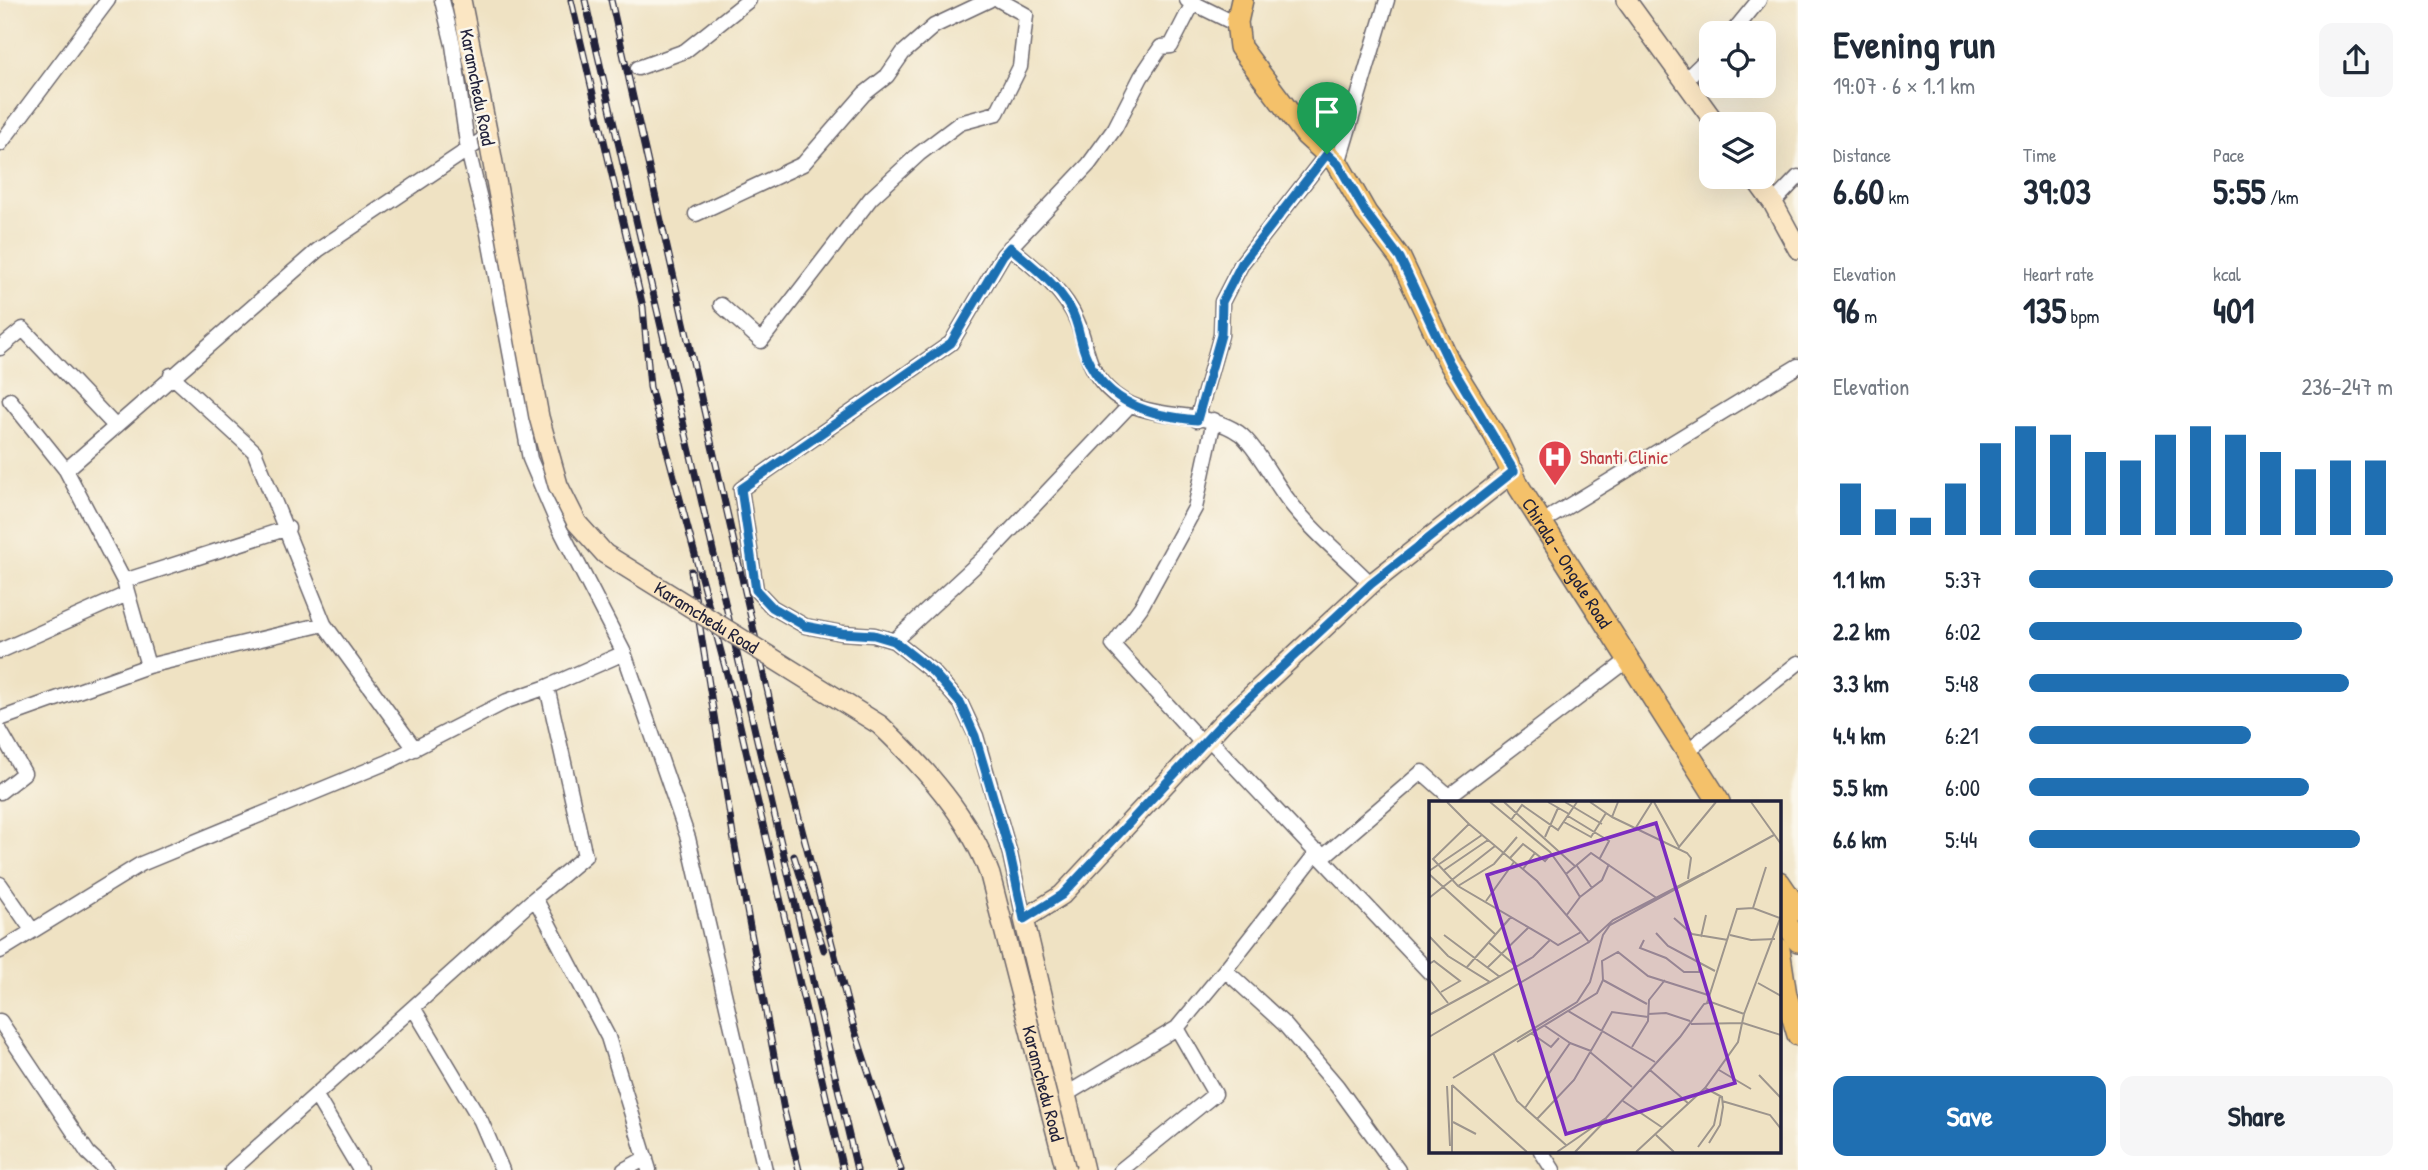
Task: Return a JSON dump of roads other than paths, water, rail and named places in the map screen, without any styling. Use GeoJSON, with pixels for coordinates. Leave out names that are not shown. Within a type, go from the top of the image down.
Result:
{"type":"FeatureCollection","features":[{"type":"Feature","properties":{"kind":"main road","name":"Chirala - Ongole Road"},"geometry":{"type":"LineString","coordinates":[[1242,0],[1238,25],[1240,47],[1306,135],[1332,159],[1366,213],[1400,258],[1449,362],[1514,471],[1519,487],[1718,801]]}},
{"type":"Feature","properties":{"kind":"main road"},"geometry":{"type":"LineString","coordinates":[[1514,471],[1530,480],[1729,801]]}},
{"type":"Feature","properties":{"kind":"main road"},"geometry":{"type":"LineString","coordinates":[[1780,883],[1798,910]]}},
{"type":"Feature","properties":{"kind":"main road"},"geometry":{"type":"LineString","coordinates":[[1780,914],[1798,941]]}},
{"type":"Feature","properties":{"kind":"main road"},"geometry":{"type":"LineString","coordinates":[[1780,953],[1798,1035]]}},
{"type":"Feature","properties":{"kind":"street"},"geometry":{"type":"LineString","coordinates":[[0,143],[108,0]]}},
{"type":"Feature","properties":{"kind":"street"},"geometry":{"type":"LineString","coordinates":[[442,0],[453,45],[468,150],[487,228],[530,459],[559,527],[624,653],[688,838],[765,1170]]}},
{"type":"Feature","properties":{"kind":"street","name":"Karamchedu Road"},"geometry":{"type":"LineString","coordinates":[[461,0],[539,416],[558,485],[577,523],[605,554],[880,725],[903,746],[963,819],[980,846],[990,875],[1066,1170]]}},
{"type":"Feature","properties":{"kind":"street"},"geometry":{"type":"LineString","coordinates":[[638,68],[685,51],[749,0]]}},
{"type":"Feature","properties":{"kind":"street"},"geometry":{"type":"LineString","coordinates":[[696,214],[803,164],[864,94],[887,76],[903,53],[934,26],[989,0]]}},
{"type":"Feature","properties":{"kind":"street"},"geometry":{"type":"LineString","coordinates":[[721,305],[761,341],[871,198],[919,154],[960,123],[997,113],[1020,67],[1026,15],[999,0]]}},
{"type":"Feature","properties":{"kind":"street"},"geometry":{"type":"LineString","coordinates":[[1197,420],[1221,335],[1222,302],[1242,263],[1332,159],[1387,0]]}},
{"type":"Feature","properties":{"kind":"street"},"geometry":{"type":"LineString","coordinates":[[1626,0],[1707,112]]}},
{"type":"Feature","properties":{"kind":"street"},"geometry":{"type":"LineString","coordinates":[[1742,21],[1759,0]]}},
{"type":"Feature","properties":{"kind":"street"},"geometry":{"type":"LineString","coordinates":[[1084,1170],[1010,854],[979,747],[961,704],[933,672],[894,641],[874,635],[842,633],[805,626],[772,607],[756,590],[741,489],[951,343],[1003,255],[1089,164],[1115,128],[1141,77],[1161,47],[1171,46],[1190,2],[1238,25]]}},
{"type":"Feature","properties":{"kind":"street"},"geometry":{"type":"LineString","coordinates":[[1684,80],[1699,66]]}},
{"type":"Feature","properties":{"kind":"street"},"geometry":{"type":"LineString","coordinates":[[66,470],[171,375],[318,250],[488,136]]}},
{"type":"Feature","properties":{"kind":"street"},"geometry":{"type":"LineString","coordinates":[[1773,203],[1798,177]]}},
{"type":"Feature","properties":{"kind":"street"},"geometry":{"type":"LineString","coordinates":[[1763,189],[1798,249]]}},
{"type":"Feature","properties":{"kind":"street"},"geometry":{"type":"LineString","coordinates":[[1010,247],[1042,274],[1069,305],[1079,324],[1087,358],[1107,388],[1129,405],[1197,420],[1214,420],[1241,433],[1290,504],[1371,584]]}},
{"type":"Feature","properties":{"kind":"street"},"geometry":{"type":"LineString","coordinates":[[0,348],[23,329],[115,426]]}},
{"type":"Feature","properties":{"kind":"street"},"geometry":{"type":"LineString","coordinates":[[1552,516],[1798,366]]}},
{"type":"Feature","properties":{"kind":"street"},"geometry":{"type":"LineString","coordinates":[[171,375],[254,451],[288,528],[324,624],[415,749]]}},
{"type":"Feature","properties":{"kind":"street"},"geometry":{"type":"LineString","coordinates":[[10,400],[66,470],[125,587],[148,666]]}},
{"type":"Feature","properties":{"kind":"street"},"geometry":{"type":"LineString","coordinates":[[894,641],[990,552],[1129,405]]}},
{"type":"Feature","properties":{"kind":"street"},"geometry":{"type":"LineString","coordinates":[[1214,420],[1195,508],[1142,607],[1114,645],[1205,741],[1321,854],[1429,972]]}},
{"type":"Feature","properties":{"kind":"street"},"geometry":{"type":"LineString","coordinates":[[1024,919],[1062,895],[1205,741],[1371,584],[1514,471]]}},
{"type":"Feature","properties":{"kind":"street"},"geometry":{"type":"LineString","coordinates":[[0,652],[125,587],[288,528]]}},
{"type":"Feature","properties":{"kind":"street"},"geometry":{"type":"LineString","coordinates":[[0,719],[148,666],[324,624]]}},
{"type":"Feature","properties":{"kind":"street"},"geometry":{"type":"LineString","coordinates":[[0,951],[141,864],[415,749],[507,701],[547,687],[624,653]]}},
{"type":"Feature","properties":{"kind":"street"},"geometry":{"type":"LineString","coordinates":[[1065,1095],[1177,1028],[1321,854],[1422,772],[1449,796],[1628,660]]}},
{"type":"Feature","properties":{"kind":"street"},"geometry":{"type":"LineString","coordinates":[[1695,745],[1798,663]]}},
{"type":"Feature","properties":{"kind":"street"},"geometry":{"type":"LineString","coordinates":[[232,1170],[585,856],[547,687]]}},
{"type":"Feature","properties":{"kind":"street"},"geometry":{"type":"LineString","coordinates":[[0,731],[24,773],[0,792]]}},
{"type":"Feature","properties":{"kind":"street"},"geometry":{"type":"LineString","coordinates":[[0,884],[32,930]]}},
{"type":"Feature","properties":{"kind":"street"},"geometry":{"type":"LineString","coordinates":[[536,898],[608,1037],[647,1164],[625,1170]]}},
{"type":"Feature","properties":{"kind":"street"},"geometry":{"type":"LineString","coordinates":[[1225,970],[1284,1024],[1337,1086],[1398,1170]]}},
{"type":"Feature","properties":{"kind":"street"},"geometry":{"type":"LineString","coordinates":[[414,1009],[481,1122],[502,1170]]}},
{"type":"Feature","properties":{"kind":"street"},"geometry":{"type":"LineString","coordinates":[[0,1021],[88,1153],[106,1170]]}},
{"type":"Feature","properties":{"kind":"street"},"geometry":{"type":"LineString","coordinates":[[1121,1170],[1216,1094],[1177,1028]]}},
{"type":"Feature","properties":{"kind":"street"},"geometry":{"type":"LineString","coordinates":[[316,1096],[360,1170]]}},
{"type":"Feature","properties":{"kind":"street"},"geometry":{"type":"LineString","coordinates":[[1542,1152],[1553,1170]]}},
{"type":"Feature","properties":{"kind":"railway"},"geometry":{"type":"LineString","coordinates":[[571,0],[643,307],[650,387],[736,708],[843,1170]]}},
{"type":"Feature","properties":{"kind":"railway"},"geometry":{"type":"LineString","coordinates":[[585,0],[857,1170]]}},
{"type":"Feature","properties":{"kind":"railway"},"geometry":{"type":"LineString","coordinates":[[611,0],[780,746],[854,1028],[901,1170]]}},
{"type":"Feature","properties":{"kind":"railway"},"geometry":{"type":"LineString","coordinates":[[691,571],[733,835],[784,1110],[799,1170]]}},
{"type":"Feature","properties":{"kind":"railway"},"geometry":{"type":"LineString","coordinates":[[794,856],[824,950]]}},
{"type":"Feature","properties":{"kind":"place","name":"Shanti Clinic"},"geometry":{"type":"Point","coordinates":[1555,487]}}]}
